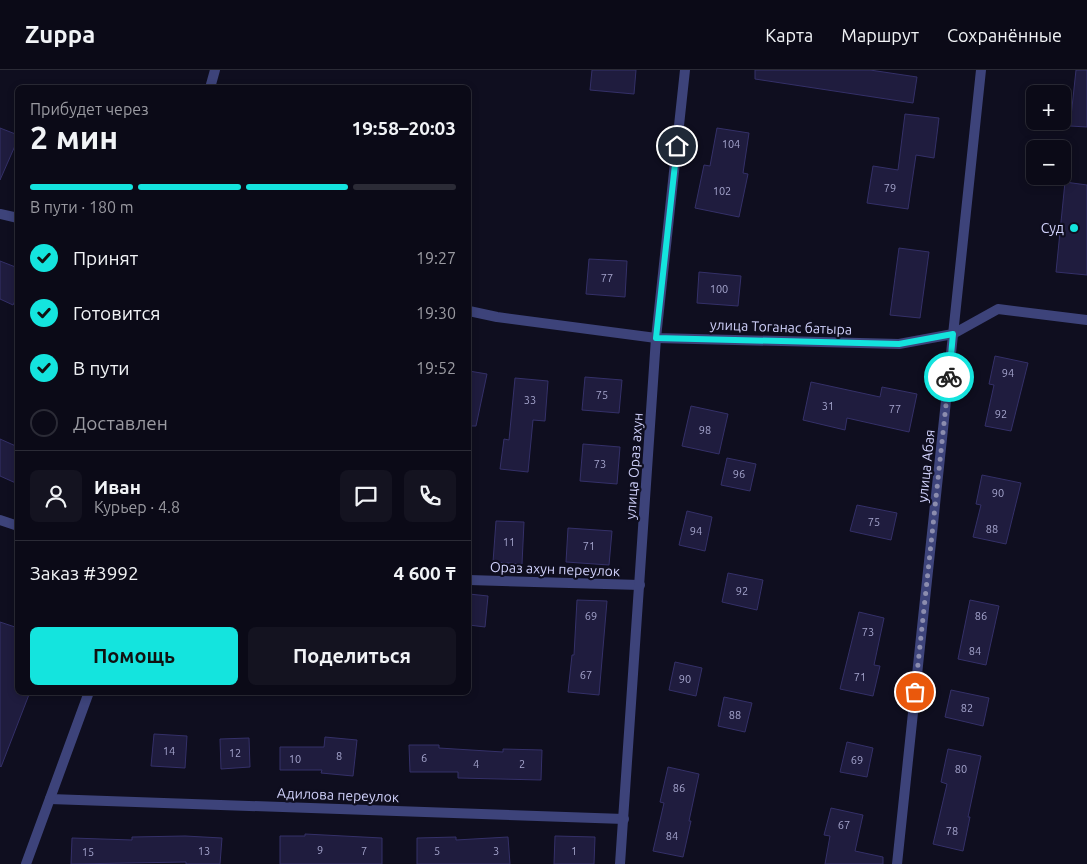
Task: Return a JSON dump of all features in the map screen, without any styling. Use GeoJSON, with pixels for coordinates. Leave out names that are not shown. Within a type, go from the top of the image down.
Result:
{"type":"FeatureCollection","features":[{"type":"Feature","properties":{"kind":"street"},"geometry":{"type":"LineString","coordinates":[[211,85],[215,70]]}},
{"type":"Feature","properties":{"kind":"street","name":"улица Ораз ахун"},"geometry":{"type":"LineString","coordinates":[[620,864],[656,338],[686,70]]}},
{"type":"Feature","properties":{"kind":"street","name":"улица Абая"},"geometry":{"type":"LineString","coordinates":[[897,864],[981,70]]}},
{"type":"Feature","properties":{"kind":"street"},"geometry":{"type":"LineString","coordinates":[[0,214],[15,217]]}},
{"type":"Feature","properties":{"kind":"street","name":"улица Тоганас батыра"},"geometry":{"type":"LineString","coordinates":[[471,312],[497,318],[656,338],[899,344],[953,334],[998,309],[1087,320]]}},
{"type":"Feature","properties":{"kind":"street"},"geometry":{"type":"LineString","coordinates":[[0,520],[15,525]]}},
{"type":"Feature","properties":{"kind":"street","name":"Ораз ахун переулок"},"geometry":{"type":"LineString","coordinates":[[471,580],[640,585]]}},
{"type":"Feature","properties":{"kind":"street"},"geometry":{"type":"LineString","coordinates":[[26,864],[88,695]]}},
{"type":"Feature","properties":{"kind":"street","name":"Адилова переулок"},"geometry":{"type":"LineString","coordinates":[[50,799],[624,819]]}},
{"type":"Feature","properties":{"kind":"building"},"geometry":{"type":"Polygon","coordinates":[[[592,70],[636,70],[634,94],[590,90],[592,70]]]}},
{"type":"Feature","properties":{"kind":"building"},"geometry":{"type":"Polygon","coordinates":[[[755,70],[870,70],[917,77],[913,103],[755,79],[755,70]]]}},
{"type":"Feature","properties":{"kind":"building"},"geometry":{"type":"Polygon","coordinates":[[[1076,70],[1087,70],[1087,127],[1071,126],[1076,70]]]}},
{"type":"Feature","properties":{"kind":"building"},"geometry":{"type":"Polygon","coordinates":[[[905,114],[939,118],[934,158],[916,155],[908,209],[867,203],[873,166],[898,170],[905,114]]]}},
{"type":"Feature","properties":{"kind":"building"},"geometry":{"type":"Polygon","coordinates":[[[0,128],[15,134],[15,146],[0,180],[0,128]]]}},
{"type":"Feature","properties":{"kind":"building"},"geometry":{"type":"Polygon","coordinates":[[[717,128],[749,133],[743,173],[748,174],[739,217],[695,208],[704,165],[710,166],[717,128]]]}},
{"type":"Feature","properties":{"kind":"building","name":"Суд"},"geometry":{"type":"Polygon","coordinates":[[[1071,183],[1087,185],[1087,275],[1056,272],[1065,185],[1071,185],[1071,183]]]}},
{"type":"Feature","properties":{"kind":"building"},"geometry":{"type":"Polygon","coordinates":[[[899,248],[929,252],[920,318],[890,315],[899,248]]]}},
{"type":"Feature","properties":{"kind":"building"},"geometry":{"type":"Polygon","coordinates":[[[589,259],[627,261],[625,297],[586,294],[589,259]]]}},
{"type":"Feature","properties":{"kind":"building"},"geometry":{"type":"Polygon","coordinates":[[[0,261],[15,267],[15,301],[13,305],[0,299],[0,261]]]}},
{"type":"Feature","properties":{"kind":"building"},"geometry":{"type":"Polygon","coordinates":[[[699,272],[741,276],[738,306],[697,303],[699,272]]]}},
{"type":"Feature","properties":{"kind":"building"},"geometry":{"type":"Polygon","coordinates":[[[995,356],[1028,363],[1011,431],[985,426],[994,385],[989,384],[995,356]]]}},
{"type":"Feature","properties":{"kind":"building"},"geometry":{"type":"Polygon","coordinates":[[[471,371],[487,374],[476,426],[471,426],[471,371]]]}},
{"type":"Feature","properties":{"kind":"building"},"geometry":{"type":"Polygon","coordinates":[[[585,377],[622,380],[619,413],[582,410],[585,377]]]}},
{"type":"Feature","properties":{"kind":"building"},"geometry":{"type":"Polygon","coordinates":[[[515,378],[548,381],[545,421],[533,420],[528,472],[500,469],[504,439],[509,440],[515,378]]]}},
{"type":"Feature","properties":{"kind":"building"},"geometry":{"type":"Polygon","coordinates":[[[811,382],[880,397],[882,387],[917,394],[909,432],[847,418],[845,430],[803,420],[811,382]]]}},
{"type":"Feature","properties":{"kind":"building"},"geometry":{"type":"Polygon","coordinates":[[[691,406],[728,414],[719,454],[682,446],[691,406]]]}},
{"type":"Feature","properties":{"kind":"building"},"geometry":{"type":"Polygon","coordinates":[[[0,439],[15,446],[15,483],[0,476],[0,439]]]}},
{"type":"Feature","properties":{"kind":"building"},"geometry":{"type":"Polygon","coordinates":[[[583,444],[620,447],[617,484],[580,481],[583,444]]]}},
{"type":"Feature","properties":{"kind":"building"},"geometry":{"type":"Polygon","coordinates":[[[727,458],[756,464],[750,491],[721,485],[727,458]]]}},
{"type":"Feature","properties":{"kind":"building"},"geometry":{"type":"Polygon","coordinates":[[[982,475],[1021,483],[1006,544],[973,537],[981,505],[976,504],[982,475]]]}},
{"type":"Feature","properties":{"kind":"building"},"geometry":{"type":"Polygon","coordinates":[[[857,505],[897,513],[891,540],[850,531],[857,505]]]}},
{"type":"Feature","properties":{"kind":"building"},"geometry":{"type":"Polygon","coordinates":[[[687,511],[712,517],[705,551],[679,545],[687,511]]]}},
{"type":"Feature","properties":{"kind":"building"},"geometry":{"type":"Polygon","coordinates":[[[496,521],[524,522],[522,564],[493,562],[496,521]]]}},
{"type":"Feature","properties":{"kind":"building"},"geometry":{"type":"Polygon","coordinates":[[[568,528],[612,531],[609,565],[566,562],[568,528]]]}},
{"type":"Feature","properties":{"kind":"building"},"geometry":{"type":"Polygon","coordinates":[[[728,573],[763,580],[757,610],[722,602],[728,573]]]}},
{"type":"Feature","properties":{"kind":"building"},"geometry":{"type":"Polygon","coordinates":[[[471,594],[488,596],[485,627],[471,625],[471,594]]]}},
{"type":"Feature","properties":{"kind":"building"},"geometry":{"type":"Polygon","coordinates":[[[577,600],[607,601],[599,695],[568,692],[572,655],[574,655],[577,600]]]}},
{"type":"Feature","properties":{"kind":"building"},"geometry":{"type":"Polygon","coordinates":[[[970,600],[999,606],[986,665],[958,659],[970,600]]]}},
{"type":"Feature","properties":{"kind":"building"},"geometry":{"type":"Polygon","coordinates":[[[859,612],[884,618],[874,665],[880,666],[873,696],[840,689],[859,612]]]}},
{"type":"Feature","properties":{"kind":"building"},"geometry":{"type":"Polygon","coordinates":[[[0,622],[15,627],[15,695],[29,695],[0,766],[0,622]]]}},
{"type":"Feature","properties":{"kind":"building"},"geometry":{"type":"Polygon","coordinates":[[[675,662],[702,668],[696,696],[669,690],[675,662]]]}},
{"type":"Feature","properties":{"kind":"building"},"geometry":{"type":"Polygon","coordinates":[[[951,690],[989,698],[983,726],[945,717],[951,690]]]}},
{"type":"Feature","properties":{"kind":"building"},"geometry":{"type":"Polygon","coordinates":[[[724,697],[752,703],[745,732],[718,726],[724,697]]]}},
{"type":"Feature","properties":{"kind":"building"},"geometry":{"type":"Polygon","coordinates":[[[154,734],[187,736],[185,768],[151,766],[154,734]]]}},
{"type":"Feature","properties":{"kind":"building"},"geometry":{"type":"Polygon","coordinates":[[[325,737],[357,740],[353,776],[321,773],[322,770],[280,770],[280,747],[324,747],[325,737]]]}},
{"type":"Feature","properties":{"kind":"building"},"geometry":{"type":"Polygon","coordinates":[[[249,738],[250,767],[221,769],[220,739],[249,738]]]}},
{"type":"Feature","properties":{"kind":"building"},"geometry":{"type":"Polygon","coordinates":[[[847,742],[873,748],[867,777],[840,772],[847,742]]]}},
{"type":"Feature","properties":{"kind":"building"},"geometry":{"type":"Polygon","coordinates":[[[409,745],[439,745],[439,748],[503,752],[503,749],[542,750],[541,780],[458,778],[458,772],[410,772],[409,745]]]}},
{"type":"Feature","properties":{"kind":"building"},"geometry":{"type":"Polygon","coordinates":[[[948,749],[981,756],[963,851],[933,844],[947,784],[941,782],[948,749]]]}},
{"type":"Feature","properties":{"kind":"building"},"geometry":{"type":"Polygon","coordinates":[[[668,767],[699,774],[683,857],[653,851],[664,803],[660,802],[668,767]]]}},
{"type":"Feature","properties":{"kind":"building"},"geometry":{"type":"Polygon","coordinates":[[[831,808],[863,815],[855,851],[883,857],[883,864],[825,864],[830,836],[824,835],[831,808]]]}},
{"type":"Feature","properties":{"kind":"building"},"geometry":{"type":"Polygon","coordinates":[[[305,834],[382,838],[382,864],[280,864],[280,836],[305,836],[305,834]]]}},
{"type":"Feature","properties":{"kind":"building"},"geometry":{"type":"Polygon","coordinates":[[[185,836],[222,838],[220,864],[186,864],[186,862],[71,864],[72,838],[132,840],[132,837],[185,836]]]}},
{"type":"Feature","properties":{"kind":"building"},"geometry":{"type":"Polygon","coordinates":[[[555,836],[595,837],[594,864],[554,864],[555,836]]]}},
{"type":"Feature","properties":{"kind":"building"},"geometry":{"type":"Polygon","coordinates":[[[456,837],[456,840],[508,837],[510,864],[417,864],[417,838],[456,837]]]}},
{"type":"Feature","properties":{"kind":"way so far"},"geometry":{"type":"LineString","coordinates":[[915,692],[949,377]]}},
{"type":"Feature","properties":{"kind":"place","name":"Суд"},"geometry":{"type":"Point","coordinates":[1074,228]}},
{"type":"Feature","properties":{"kind":"route"},"geometry":{"type":"LineString","coordinates":[[677,146],[656,338],[899,344],[953,334],[949,377]]}}]}
